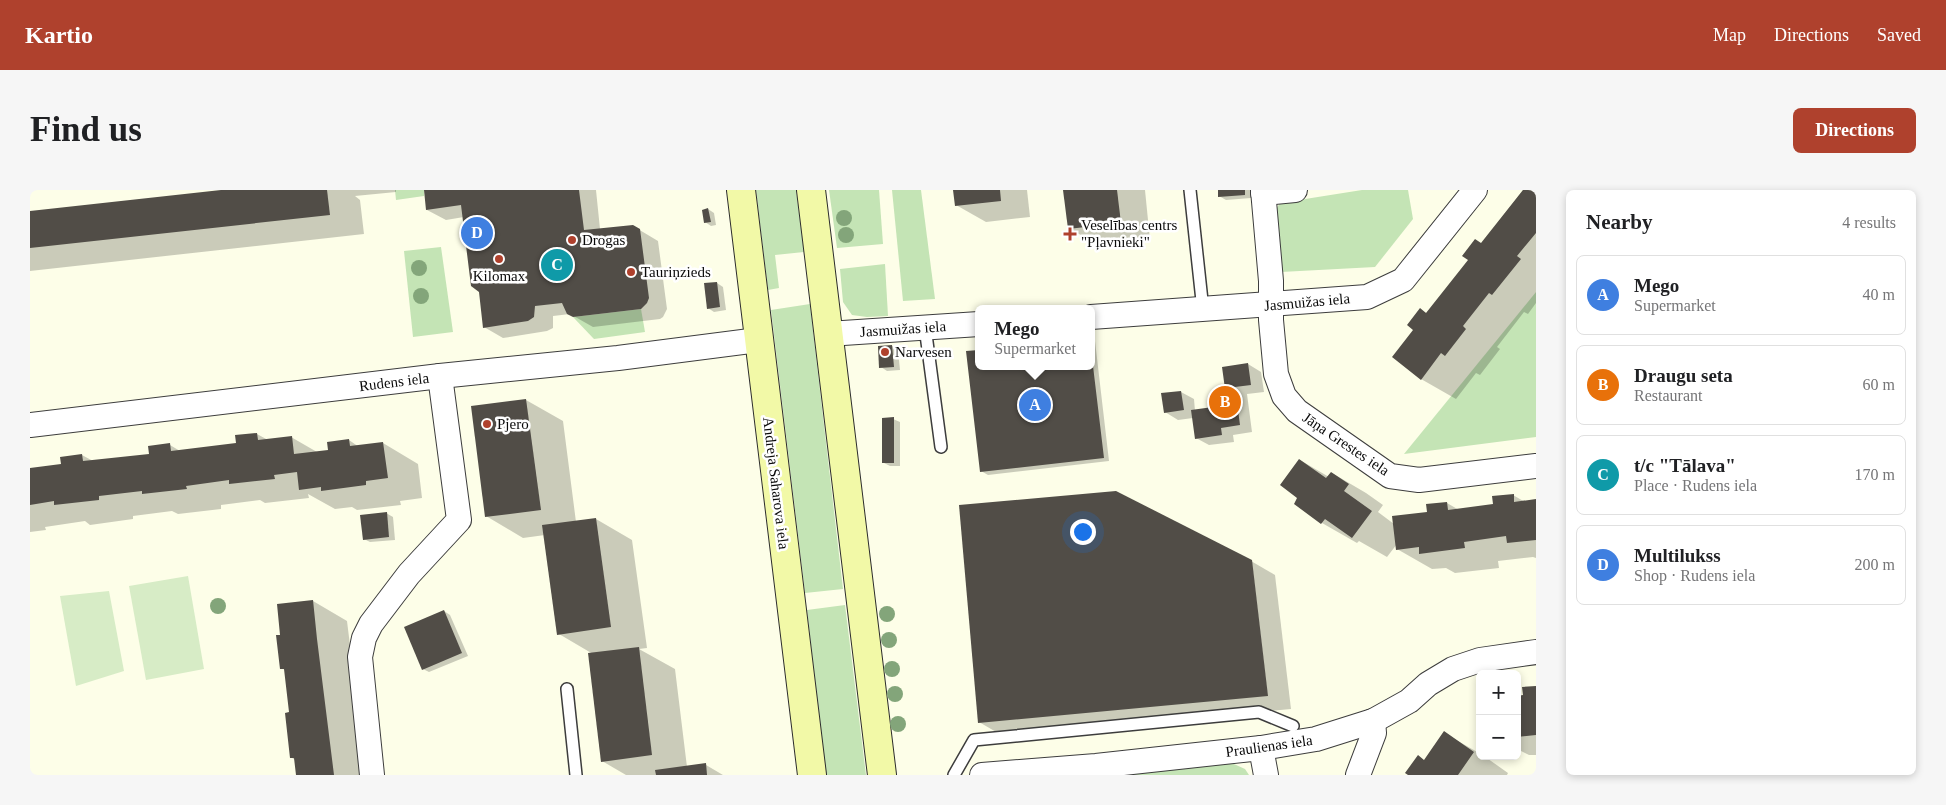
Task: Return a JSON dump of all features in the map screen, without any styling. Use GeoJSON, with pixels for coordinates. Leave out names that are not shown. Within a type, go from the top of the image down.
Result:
{"type":"FeatureCollection","features":[{"type":"Feature","properties":{"kind":"street","name":"Andreja Saharova iela"},"geometry":{"type":"LineString","coordinates":[[740,190],[812,775]]}},
{"type":"Feature","properties":{"kind":"street"},"geometry":{"type":"LineString","coordinates":[[811,190],[882,775]]}},
{"type":"Feature","properties":{"kind":"street"},"geometry":{"type":"LineString","coordinates":[[1263,192],[1295,190]]}},
{"type":"Feature","properties":{"kind":"street","name":"Jasmuižas iela"},"geometry":{"type":"LineString","coordinates":[[1095,317],[1367,297],[1403,280],[1475,190]]}},
{"type":"Feature","properties":{"kind":"street","name":"Jāņa Grestes iela"},"geometry":{"type":"LineString","coordinates":[[1263,192],[1276,374],[1284,396],[1297,412],[1390,476],[1419,480],[1536,466]]}},
{"type":"Feature","properties":{"kind":"street","name":"Jasmuižas iela"},"geometry":{"type":"LineString","coordinates":[[828,334],[975,324]]}},
{"type":"Feature","properties":{"kind":"street","name":"Rudens iela"},"geometry":{"type":"LineString","coordinates":[[30,425],[440,376],[618,358],[758,340]]}},
{"type":"Feature","properties":{"kind":"street"},"geometry":{"type":"LineString","coordinates":[[372,775],[360,657],[364,638],[371,624],[409,574],[459,520],[440,376]]}},
{"type":"Feature","properties":{"kind":"street","name":"Praulienas iela"},"geometry":{"type":"LineString","coordinates":[[982,775],[1096,766],[1261,748],[1316,739],[1373,722],[1409,701],[1428,684],[1453,669],[1480,660],[1536,652]]}},
{"type":"Feature","properties":{"kind":"street"},"geometry":{"type":"LineString","coordinates":[[1358,775],[1374,732],[1373,722]]}},
{"type":"Feature","properties":{"kind":"street"},"geometry":{"type":"LineString","coordinates":[[1261,748],[1266,775]]}},
{"type":"Feature","properties":{"kind":"lane"},"geometry":{"type":"LineString","coordinates":[[1190,190],[1203,310]]}},
{"type":"Feature","properties":{"kind":"lane"},"geometry":{"type":"LineString","coordinates":[[925,327],[941,447]]}},
{"type":"Feature","properties":{"kind":"lane"},"geometry":{"type":"LineString","coordinates":[[568,689],[576,775]]}},
{"type":"Feature","properties":{"kind":"lane"},"geometry":{"type":"LineString","coordinates":[[954,775],[974,740],[1259,712],[1292,726]]}},
{"type":"Feature","properties":{"kind":"green space"},"geometry":{"type":"Polygon","coordinates":[[[395,190],[424,190],[424,196],[396,200],[395,190]]]}},
{"type":"Feature","properties":{"kind":"green space"},"geometry":{"type":"Polygon","coordinates":[[[756,190],[796,190],[804,252],[775,255],[779,288],[768,290],[756,190]]]}},
{"type":"Feature","properties":{"kind":"green space"},"geometry":{"type":"Polygon","coordinates":[[[829,190],[879,190],[883,244],[837,248],[829,190]]]}},
{"type":"Feature","properties":{"kind":"green space"},"geometry":{"type":"Polygon","coordinates":[[[892,190],[921,190],[935,299],[903,301],[892,190]]]}},
{"type":"Feature","properties":{"kind":"green space"},"geometry":{"type":"Polygon","coordinates":[[[1362,190],[1408,190],[1413,219],[1375,267],[1281,272],[1274,212],[1280,203],[1362,190]]]}},
{"type":"Feature","properties":{"kind":"green space"},"geometry":{"type":"Polygon","coordinates":[[[441,247],[453,332],[413,337],[404,251],[441,247]]]}},
{"type":"Feature","properties":{"kind":"green space"},"geometry":{"type":"Polygon","coordinates":[[[885,264],[888,316],[867,317],[852,315],[843,302],[840,269],[885,264]]]}},
{"type":"Feature","properties":{"kind":"green space"},"geometry":{"type":"Polygon","coordinates":[[[1536,292],[1536,437],[1404,454],[1536,292]]]}},
{"type":"Feature","properties":{"kind":"green space"},"geometry":{"type":"Polygon","coordinates":[[[810,304],[843,589],[805,593],[771,310],[810,304]]]}},
{"type":"Feature","properties":{"kind":"green space"},"geometry":{"type":"Polygon","coordinates":[[[641,309],[645,332],[594,339],[573,317],[641,309]]]}},
{"type":"Feature","properties":{"kind":"green space"},"geometry":{"type":"Polygon","coordinates":[[[188,576],[204,669],[146,680],[129,586],[188,576]]]}},
{"type":"Feature","properties":{"kind":"green space"},"geometry":{"type":"Polygon","coordinates":[[[109,591],[124,671],[76,686],[60,596],[109,591]]]}},
{"type":"Feature","properties":{"kind":"green space"},"geometry":{"type":"Polygon","coordinates":[[[845,605],[866,775],[826,775],[807,610],[845,605]]]}},
{"type":"Feature","properties":{"kind":"green space"},"geometry":{"type":"Polygon","coordinates":[[[1225,760],[1245,769],[1249,775],[1073,775],[1225,760]]]}},
{"type":"Feature","properties":{"kind":"building"},"geometry":{"type":"Polygon","coordinates":[[[221,190],[327,190],[330,215],[30,248],[30,211],[221,190]]]}},
{"type":"Feature","properties":{"kind":"building"},"geometry":{"type":"Polygon","coordinates":[[[424,190],[579,190],[584,230],[633,225],[640,229],[649,298],[647,303],[641,309],[573,317],[567,314],[562,303],[535,306],[534,317],[528,321],[483,328],[479,292],[471,286],[461,205],[426,210],[424,190]]]}},
{"type":"Feature","properties":{"kind":"building"},"geometry":{"type":"Polygon","coordinates":[[[953,190],[1000,190],[1001,201],[955,206],[953,190]]]}},
{"type":"Feature","properties":{"kind":"building"},"geometry":{"type":"Polygon","coordinates":[[[1063,190],[1117,190],[1121,223],[1068,229],[1063,190]]]}},
{"type":"Feature","properties":{"kind":"building"},"geometry":{"type":"Polygon","coordinates":[[[1218,190],[1245,190],[1245,195],[1218,197],[1218,190]]]}},
{"type":"Feature","properties":{"kind":"building"},"geometry":{"type":"Polygon","coordinates":[[[1523,190],[1536,190],[1536,233],[1517,256],[1521,259],[1492,295],[1489,293],[1463,326],[1466,329],[1445,356],[1441,353],[1421,380],[1392,357],[1413,330],[1407,325],[1420,308],[1426,313],[1468,260],[1462,256],[1475,239],[1481,243],[1523,190]]]}},
{"type":"Feature","properties":{"kind":"building"},"geometry":{"type":"Polygon","coordinates":[[[708,208],[711,222],[704,223],[702,210],[708,208]]]}},
{"type":"Feature","properties":{"kind":"building"},"geometry":{"type":"Polygon","coordinates":[[[717,282],[720,307],[707,309],[704,283],[717,282]]]}},
{"type":"Feature","properties":{"kind":"building","name":"Narvesen"},"geometry":{"type":"Polygon","coordinates":[[[892,345],[894,367],[879,368],[878,346],[892,345]]]}},
{"type":"Feature","properties":{"kind":"building"},"geometry":{"type":"Polygon","coordinates":[[[975,350],[975,370],[1093,370],[1104,458],[980,472],[966,351],[975,350]]]}},
{"type":"Feature","properties":{"kind":"building"},"geometry":{"type":"Polygon","coordinates":[[[1248,363],[1251,385],[1235,387],[1240,425],[1221,428],[1222,435],[1195,439],[1191,410],[1213,407],[1212,398],[1226,396],[1222,367],[1248,363]]]}},
{"type":"Feature","properties":{"kind":"building"},"geometry":{"type":"Polygon","coordinates":[[[1181,391],[1184,410],[1164,413],[1161,393],[1181,391]]]}},
{"type":"Feature","properties":{"kind":"building"},"geometry":{"type":"Polygon","coordinates":[[[526,399],[541,510],[485,517],[471,406],[526,399]]]}},
{"type":"Feature","properties":{"kind":"building"},"geometry":{"type":"Polygon","coordinates":[[[894,417],[894,463],[882,463],[882,418],[894,417]]]}},
{"type":"Feature","properties":{"kind":"building"},"geometry":{"type":"Polygon","coordinates":[[[257,433],[258,440],[292,436],[294,454],[328,450],[327,442],[349,439],[350,446],[383,442],[388,478],[366,481],[366,485],[321,491],[321,487],[299,490],[297,472],[274,475],[275,479],[229,484],[229,480],[186,486],[187,489],[142,494],[142,491],[99,496],[99,500],[54,505],[54,501],[30,505],[30,468],[61,464],[60,457],[82,454],[83,461],[149,454],[148,446],[170,443],[171,451],[236,443],[235,435],[257,433]]]}},
{"type":"Feature","properties":{"kind":"building"},"geometry":{"type":"Polygon","coordinates":[[[1299,459],[1326,478],[1331,472],[1349,484],[1344,491],[1372,511],[1352,538],[1325,519],[1321,524],[1294,504],[1297,498],[1280,485],[1299,459]]]}},
{"type":"Feature","properties":{"kind":"building"},"geometry":{"type":"Polygon","coordinates":[[[1116,491],[1252,560],[1268,696],[978,723],[959,505],[1116,491]]]}},
{"type":"Feature","properties":{"kind":"building"},"geometry":{"type":"Polygon","coordinates":[[[1514,494],[1514,502],[1536,499],[1536,540],[1507,543],[1506,536],[1464,542],[1465,548],[1419,554],[1419,547],[1396,550],[1392,516],[1427,512],[1426,504],[1447,502],[1448,510],[1493,504],[1492,496],[1514,494]]]}},
{"type":"Feature","properties":{"kind":"building"},"geometry":{"type":"Polygon","coordinates":[[[387,512],[389,537],[363,540],[360,515],[387,512]]]}},
{"type":"Feature","properties":{"kind":"building"},"geometry":{"type":"Polygon","coordinates":[[[596,518],[611,627],[557,635],[542,525],[596,518]]]}},
{"type":"Feature","properties":{"kind":"building"},"geometry":{"type":"Polygon","coordinates":[[[313,600],[334,775],[296,775],[294,758],[290,758],[285,713],[289,712],[284,669],[280,669],[276,635],[280,635],[277,604],[313,600]]]}},
{"type":"Feature","properties":{"kind":"building"},"geometry":{"type":"Polygon","coordinates":[[[444,610],[462,653],[422,670],[404,627],[444,610]]]}},
{"type":"Feature","properties":{"kind":"building"},"geometry":{"type":"Polygon","coordinates":[[[639,647],[652,755],[601,762],[588,653],[639,647]]]}},
{"type":"Feature","properties":{"kind":"building"},"geometry":{"type":"Polygon","coordinates":[[[1536,686],[1536,735],[1521,737],[1522,687],[1536,686]]]}},
{"type":"Feature","properties":{"kind":"building"},"geometry":{"type":"Polygon","coordinates":[[[1444,731],[1474,752],[1458,775],[1408,775],[1405,773],[1418,755],[1424,760],[1444,731]]]}},
{"type":"Feature","properties":{"kind":"building"},"geometry":{"type":"Polygon","coordinates":[[[706,763],[707,775],[656,775],[655,770],[706,763]]]}},
{"type":"Feature","properties":{"kind":"place","name":"Multilukss"},"geometry":{"type":"Point","coordinates":[477,233]}},
{"type":"Feature","properties":{"kind":"place","name":"Veselības centrs \"Pļavnieki\""},"geometry":{"type":"Point","coordinates":[1070,234]}},
{"type":"Feature","properties":{"kind":"place","name":"Drogas"},"geometry":{"type":"Point","coordinates":[572,240]}},
{"type":"Feature","properties":{"kind":"place","name":"Kilomax"},"geometry":{"type":"Point","coordinates":[499,259]}},
{"type":"Feature","properties":{"kind":"place","name":"t/c \"Tālava\""},"geometry":{"type":"Point","coordinates":[557,265]}},
{"type":"Feature","properties":{"kind":"place","name":"Tauriņzieds"},"geometry":{"type":"Point","coordinates":[631,272]}},
{"type":"Feature","properties":{"kind":"place","name":"Narvesen"},"geometry":{"type":"Point","coordinates":[885,352]}},
{"type":"Feature","properties":{"kind":"place","name":"Draugu seta"},"geometry":{"type":"Point","coordinates":[1225,402]}},
{"type":"Feature","properties":{"kind":"place","name":"Mego"},"geometry":{"type":"Point","coordinates":[1035,405]}},
{"type":"Feature","properties":{"kind":"place","name":"Pjero"},"geometry":{"type":"Point","coordinates":[487,424]}}]}
